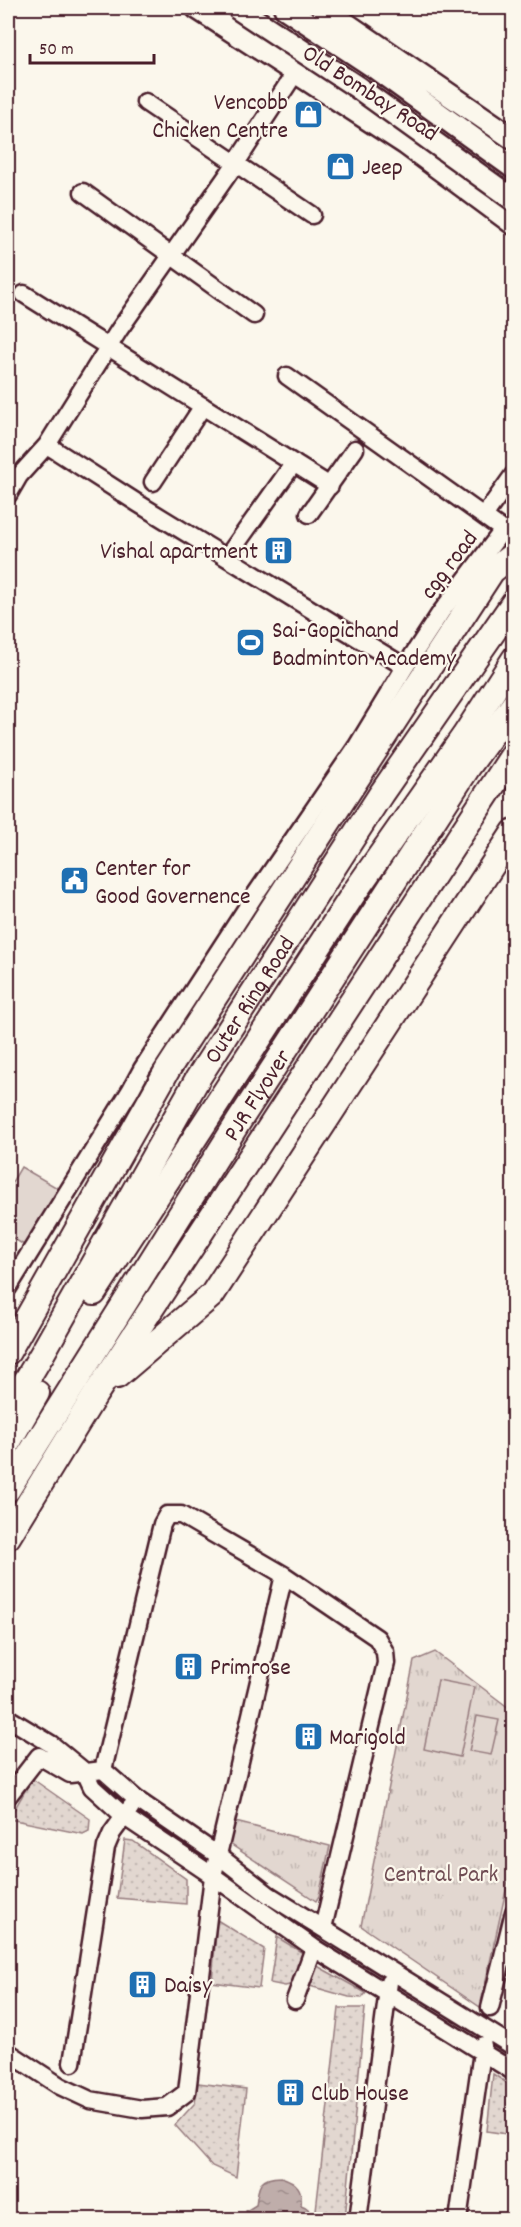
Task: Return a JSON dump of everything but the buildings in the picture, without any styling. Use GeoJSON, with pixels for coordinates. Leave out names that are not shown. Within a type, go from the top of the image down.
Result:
{"type":"FeatureCollection","features":[{"type":"Feature","properties":{"kind":"highway"},"geometry":{"type":"LineString","coordinates":[[8,1352],[168,1069],[492,571],[513,554]]}},
{"type":"Feature","properties":{"kind":"highway","name":"Outer Ring Road"},"geometry":{"type":"LineString","coordinates":[[8,1410],[198,1078],[381,794],[513,602]]}},
{"type":"Feature","properties":{"kind":"highway","name":"PJR Flyover"},"geometry":{"type":"LineString","coordinates":[[8,1443],[107,1271],[356,890],[464,736],[513,659]]}},
{"type":"Feature","properties":{"kind":"highway","name":"PJR Flyover"},"geometry":{"type":"LineString","coordinates":[[8,1489],[238,1121],[513,704]]}},
{"type":"Feature","properties":{"kind":"highway"},"geometry":{"type":"LineString","coordinates":[[8,1537],[95,1395],[513,753]]}},
{"type":"Feature","properties":{"kind":"highway"},"geometry":{"type":"LineString","coordinates":[[95,1395],[212,1295],[513,832]]}},
{"type":"Feature","properties":{"kind":"main road","name":"Old Bombay Road"},"geometry":{"type":"LineString","coordinates":[[196,8],[406,144],[513,224]]}},
{"type":"Feature","properties":{"kind":"main road"},"geometry":{"type":"LineString","coordinates":[[237,8],[366,94],[513,200]]}},
{"type":"Feature","properties":{"kind":"main road"},"geometry":{"type":"LineString","coordinates":[[285,8],[374,67],[513,168]]}},
{"type":"Feature","properties":{"kind":"main road","name":"Old Bombay Road"},"geometry":{"type":"LineString","coordinates":[[323,8],[513,139]]}},
{"type":"Feature","properties":{"kind":"main road"},"geometry":{"type":"LineString","coordinates":[[493,207],[513,175]]}},
{"type":"Feature","properties":{"kind":"street"},"geometry":{"type":"LineString","coordinates":[[8,495],[19,476],[47,444],[108,346],[296,73]]}},
{"type":"Feature","properties":{"kind":"street"},"geometry":{"type":"LineString","coordinates":[[145,102],[312,215]]}},
{"type":"Feature","properties":{"kind":"street"},"geometry":{"type":"LineString","coordinates":[[83,192],[254,315]]}},
{"type":"Feature","properties":{"kind":"street"},"geometry":{"type":"LineString","coordinates":[[24,294],[330,486]]}},
{"type":"Feature","properties":{"kind":"street"},"geometry":{"type":"LineString","coordinates":[[287,376],[508,533]]}},
{"type":"Feature","properties":{"kind":"street"},"geometry":{"type":"LineString","coordinates":[[153,482],[203,406]]}},
{"type":"Feature","properties":{"kind":"street"},"geometry":{"type":"LineString","coordinates":[[47,444],[139,504],[405,666]]}},
{"type":"Feature","properties":{"kind":"street"},"geometry":{"type":"LineString","coordinates":[[309,514],[355,449]]}},
{"type":"Feature","properties":{"kind":"street"},"geometry":{"type":"LineString","coordinates":[[227,557],[294,463]]}},
{"type":"Feature","properties":{"kind":"street"},"geometry":{"type":"LineString","coordinates":[[484,516],[513,474]]}},
{"type":"Feature","properties":{"kind":"street","name":"cgg road"},"geometry":{"type":"LineString","coordinates":[[8,1288],[142,1069],[255,895],[357,746],[405,666],[441,612],[508,533]]}},
{"type":"Feature","properties":{"kind":"street"},"geometry":{"type":"LineString","coordinates":[[103,1770],[162,1524],[167,1515],[181,1515],[284,1575],[377,1638],[385,1652],[386,1663],[323,1928]]}},
{"type":"Feature","properties":{"kind":"street"},"geometry":{"type":"LineString","coordinates":[[8,2052],[60,2086],[90,2100],[142,2109],[167,2107],[187,2092],[213,1876],[284,1575]]}},
{"type":"Feature","properties":{"kind":"street"},"geometry":{"type":"LineString","coordinates":[[8,1718],[51,1744],[85,1772],[93,1787],[125,1817],[314,1948],[513,2072]]}},
{"type":"Feature","properties":{"kind":"street"},"geometry":{"type":"LineString","coordinates":[[8,1796],[39,1756],[70,1774],[103,1770],[136,1799],[219,1856],[269,1894],[513,2047]]}},
{"type":"Feature","properties":{"kind":"street"},"geometry":{"type":"LineString","coordinates":[[72,2063],[105,1847],[136,1799]]}},
{"type":"Feature","properties":{"kind":"street"},"geometry":{"type":"LineString","coordinates":[[490,2008],[513,1912]]}},
{"type":"Feature","properties":{"kind":"street"},"geometry":{"type":"LineString","coordinates":[[295,2000],[314,1948]]}},
{"type":"Feature","properties":{"kind":"street"},"geometry":{"type":"LineString","coordinates":[[358,2220],[386,1992],[392,1970]]}},
{"type":"Feature","properties":{"kind":"street"},"geometry":{"type":"LineString","coordinates":[[458,2220],[481,2053],[487,2031]]}},
{"type":"Feature","properties":{"kind":"green space"},"geometry":{"type":"Polygon","coordinates":[[[21,1167],[61,1190],[27,1247],[8,1235],[8,1189],[21,1167]]]}},
{"type":"Feature","properties":{"kind":"green space","name":"Central Park"},"geometry":{"type":"Polygon","coordinates":[[[435,1652],[513,1711],[513,1859],[480,2007],[361,1926],[414,1661],[435,1652]]]}},
{"type":"Feature","properties":{"kind":"green space"},"geometry":{"type":"Polygon","coordinates":[[[438,1680],[474,1687],[460,1757],[424,1749],[438,1680]]]}},
{"type":"Feature","properties":{"kind":"green space"},"geometry":{"type":"Polygon","coordinates":[[[477,1716],[499,1720],[491,1755],[469,1751],[477,1716]]]}},
{"type":"Feature","properties":{"kind":"green space"},"geometry":{"type":"Polygon","coordinates":[[[34,1780],[90,1819],[89,1831],[83,1834],[9,1819],[29,1784],[34,1780]]]}},
{"type":"Feature","properties":{"kind":"green space"},"geometry":{"type":"Polygon","coordinates":[[[224,1819],[330,1846],[316,1901],[218,1836],[224,1819]]]}},
{"type":"Feature","properties":{"kind":"green space"},"geometry":{"type":"Polygon","coordinates":[[[125,1840],[133,1841],[186,1879],[186,1904],[117,1898],[125,1840]]]}},
{"type":"Feature","properties":{"kind":"green space"},"geometry":{"type":"Polygon","coordinates":[[[217,1920],[264,1949],[259,1988],[212,1982],[217,1920]]]}},
{"type":"Feature","properties":{"kind":"green space"},"geometry":{"type":"Polygon","coordinates":[[[277,1937],[306,1955],[294,1984],[285,1986],[270,1983],[277,1937]]]}},
{"type":"Feature","properties":{"kind":"green space"},"geometry":{"type":"Polygon","coordinates":[[[312,1963],[366,1993],[362,1998],[349,1997],[306,1985],[312,1963]]]}},
{"type":"Feature","properties":{"kind":"green space"},"geometry":{"type":"Polygon","coordinates":[[[339,2008],[365,2008],[345,2219],[315,2219],[339,2008]]]}},
{"type":"Feature","properties":{"kind":"green space"},"geometry":{"type":"Polygon","coordinates":[[[493,2074],[513,2087],[513,2135],[487,2131],[493,2074]]]}},
{"type":"Feature","properties":{"kind":"green space"},"geometry":{"type":"Polygon","coordinates":[[[198,2083],[246,2089],[236,2177],[212,2166],[175,2125],[195,2103],[198,2083]]]}},
{"type":"Feature","properties":{"kind":"water"},"geometry":{"type":"Polygon","coordinates":[[[281,2177],[298,2187],[301,2205],[309,2210],[312,2219],[250,2219],[246,2211],[256,2205],[261,2184],[268,2179],[281,2177]]]}},
{"type":"Feature","properties":{"kind":"place","name":"Vencobb Chicken Centre"},"geometry":{"type":"Point","coordinates":[309,115]}},
{"type":"Feature","properties":{"kind":"place","name":"Jeep"},"geometry":{"type":"Point","coordinates":[341,166]}},
{"type":"Feature","properties":{"kind":"place","name":"Vishal apartment"},"geometry":{"type":"Point","coordinates":[279,550]}},
{"type":"Feature","properties":{"kind":"place","name":"Sai-Gopichand Badminton Academy"},"geometry":{"type":"Point","coordinates":[251,643]}},
{"type":"Feature","properties":{"kind":"place","name":"Center for Good Governence"},"geometry":{"type":"Point","coordinates":[74,881]}},
{"type":"Feature","properties":{"kind":"place","name":"Primrose"},"geometry":{"type":"Point","coordinates":[189,1666]}},
{"type":"Feature","properties":{"kind":"place","name":"Marigold"},"geometry":{"type":"Point","coordinates":[308,1736]}},
{"type":"Feature","properties":{"kind":"place","name":"Daisy"},"geometry":{"type":"Point","coordinates":[143,1984]}},
{"type":"Feature","properties":{"kind":"place","name":"Club House"},"geometry":{"type":"Point","coordinates":[290,2092]}}]}
